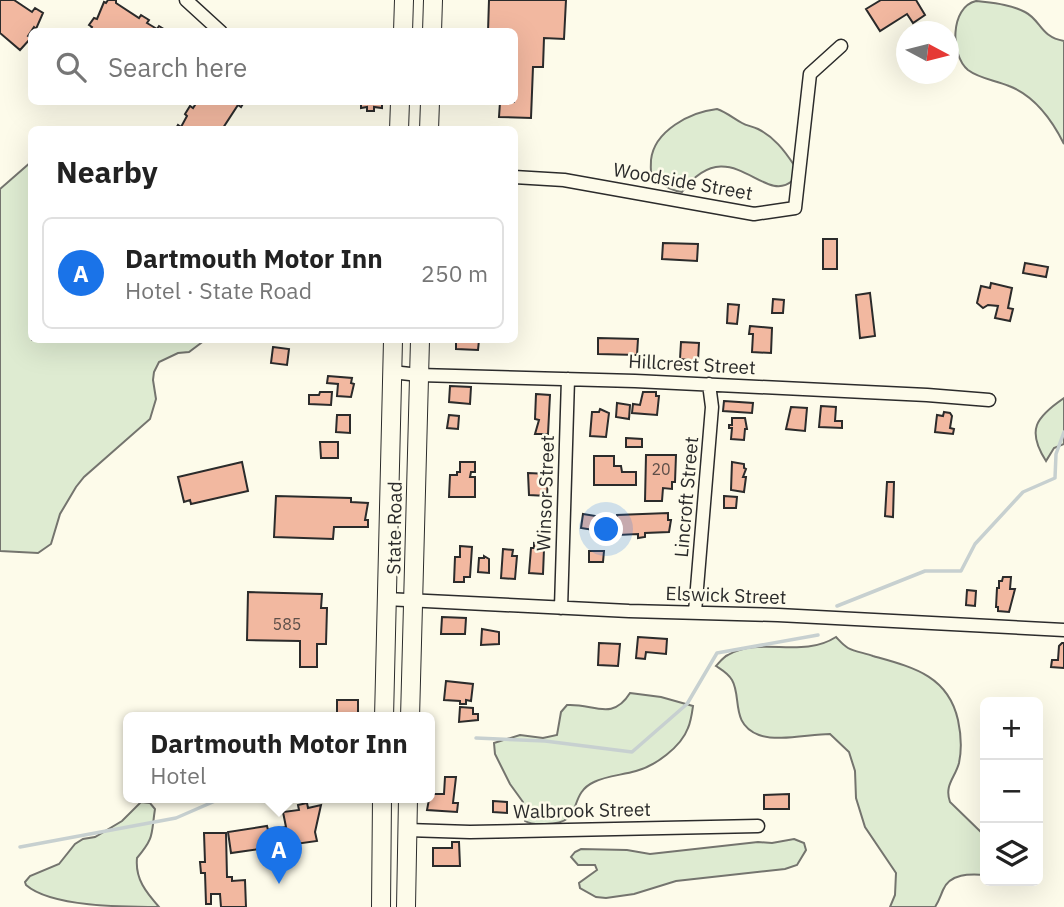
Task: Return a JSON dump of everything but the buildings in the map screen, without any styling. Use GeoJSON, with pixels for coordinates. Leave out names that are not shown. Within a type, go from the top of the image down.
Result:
{"type":"FeatureCollection","features":[{"type":"Feature","properties":{"kind":"main road"},"geometry":{"type":"LineString","coordinates":[[432,28],[433,0]]}},
{"type":"Feature","properties":{"kind":"main road"},"geometry":{"type":"LineString","coordinates":[[403,28],[404,5]]}},
{"type":"Feature","properties":{"kind":"main road"},"geometry":{"type":"LineString","coordinates":[[399,126],[400,105]]}},
{"type":"Feature","properties":{"kind":"main road"},"geometry":{"type":"LineString","coordinates":[[429,126],[430,105]]}},
{"type":"Feature","properties":{"kind":"main road","name":"State Road"},"geometry":{"type":"LineString","coordinates":[[384,712],[393,343]]}},
{"type":"Feature","properties":{"kind":"main road","name":"State Road"},"geometry":{"type":"LineString","coordinates":[[410,712],[420,343]]}},
{"type":"Feature","properties":{"kind":"main road"},"geometry":{"type":"LineString","coordinates":[[381,907],[382,803]]}},
{"type":"Feature","properties":{"kind":"main road"},"geometry":{"type":"LineString","coordinates":[[406,907],[408,803]]}},
{"type":"Feature","properties":{"kind":"street"},"geometry":{"type":"LineString","coordinates":[[186,0],[218,28]]}},
{"type":"Feature","properties":{"kind":"street"},"geometry":{"type":"LineString","coordinates":[[397,28],[404,5]]}},
{"type":"Feature","properties":{"kind":"street","name":"Woodside Street"},"geometry":{"type":"LineString","coordinates":[[518,177],[565,180],[754,214],[795,208],[810,74],[841,46]]}},
{"type":"Feature","properties":{"kind":"street","name":"Hillcrest Street"},"geometry":{"type":"LineString","coordinates":[[392,372],[419,376],[709,384],[989,400]]}},
{"type":"Feature","properties":{"kind":"street","name":"Winsor Street"},"geometry":{"type":"LineString","coordinates":[[561,608],[568,379]]}},
{"type":"Feature","properties":{"kind":"street","name":"Lincroft Street"},"geometry":{"type":"LineString","coordinates":[[695,612],[712,407],[709,384]]}},
{"type":"Feature","properties":{"kind":"street","name":"Elswick Street"},"geometry":{"type":"LineString","coordinates":[[386,599],[1064,630]]}},
{"type":"Feature","properties":{"kind":"street","name":"Walbrook Street"},"geometry":{"type":"LineString","coordinates":[[407,830],[470,832],[758,826]]}},
{"type":"Feature","properties":{"kind":"green space"},"geometry":{"type":"Polygon","coordinates":[[[976,1],[1019,9],[1030,15],[1050,36],[1064,41],[1064,144],[1035,102],[1018,90],[973,73],[962,63],[959,56],[957,21],[967,5],[976,1]]]}},
{"type":"Feature","properties":{"kind":"green space"},"geometry":{"type":"Polygon","coordinates":[[[717,109],[764,132],[774,140],[794,165],[792,181],[781,186],[769,184],[730,167],[715,167],[699,174],[682,192],[669,188],[654,178],[651,160],[659,140],[666,132],[696,114],[717,109]]]}},
{"type":"Feature","properties":{"kind":"green space"},"geometry":{"type":"Polygon","coordinates":[[[28,165],[28,343],[201,343],[189,352],[178,353],[159,362],[154,372],[156,399],[150,419],[84,477],[60,514],[51,544],[38,553],[0,551],[0,189],[28,165]]]}},
{"type":"Feature","properties":{"kind":"green space"},"geometry":{"type":"Polygon","coordinates":[[[1064,398],[1064,444],[1054,448],[1046,461],[1036,441],[1037,425],[1047,411],[1064,398]]]}},
{"type":"Feature","properties":{"kind":"green space"},"geometry":{"type":"Polygon","coordinates":[[[836,637],[851,649],[914,669],[937,683],[953,705],[959,725],[961,752],[948,796],[950,802],[980,831],[980,875],[967,875],[950,880],[935,907],[890,907],[895,895],[896,873],[865,827],[856,798],[855,771],[849,752],[830,734],[775,738],[750,730],[740,717],[732,680],[716,666],[726,656],[740,650],[823,643],[836,637]]]}},
{"type":"Feature","properties":{"kind":"green space"},"geometry":{"type":"Polygon","coordinates":[[[630,693],[661,697],[693,706],[689,725],[680,742],[651,765],[594,782],[580,794],[566,819],[546,824],[525,821],[523,802],[510,784],[495,754],[494,743],[520,735],[543,738],[557,735],[561,712],[567,705],[609,709],[623,702],[630,693]]]}},
{"type":"Feature","properties":{"kind":"green space"},"geometry":{"type":"Polygon","coordinates":[[[140,803],[150,803],[155,809],[150,840],[137,858],[137,866],[140,879],[159,907],[70,902],[52,898],[26,885],[25,882],[30,876],[59,864],[75,844],[95,837],[122,821],[140,803]]]}},
{"type":"Feature","properties":{"kind":"green space"},"geometry":{"type":"Polygon","coordinates":[[[794,839],[804,843],[806,850],[797,865],[785,869],[676,881],[634,894],[606,898],[596,897],[580,888],[579,883],[597,870],[595,865],[578,865],[571,857],[581,849],[627,850],[650,854],[794,839]]]}},
{"type":"Feature","properties":{"kind":"waterway"},"geometry":{"type":"LineString","coordinates":[[837,606],[925,571],[961,571],[975,544],[1023,492],[1055,478],[1056,454],[1064,432]]}},
{"type":"Feature","properties":{"kind":"waterway"},"geometry":{"type":"LineString","coordinates":[[476,738],[545,741],[632,752],[687,704],[717,653],[818,635]]}},
{"type":"Feature","properties":{"kind":"waterway"},"geometry":{"type":"LineString","coordinates":[[20,847],[176,818],[210,803]]}},
{"type":"Feature","properties":{"kind":"place","name":"Dartmouth Motor Inn"},"geometry":{"type":"Point","coordinates":[279,884]}}]}
